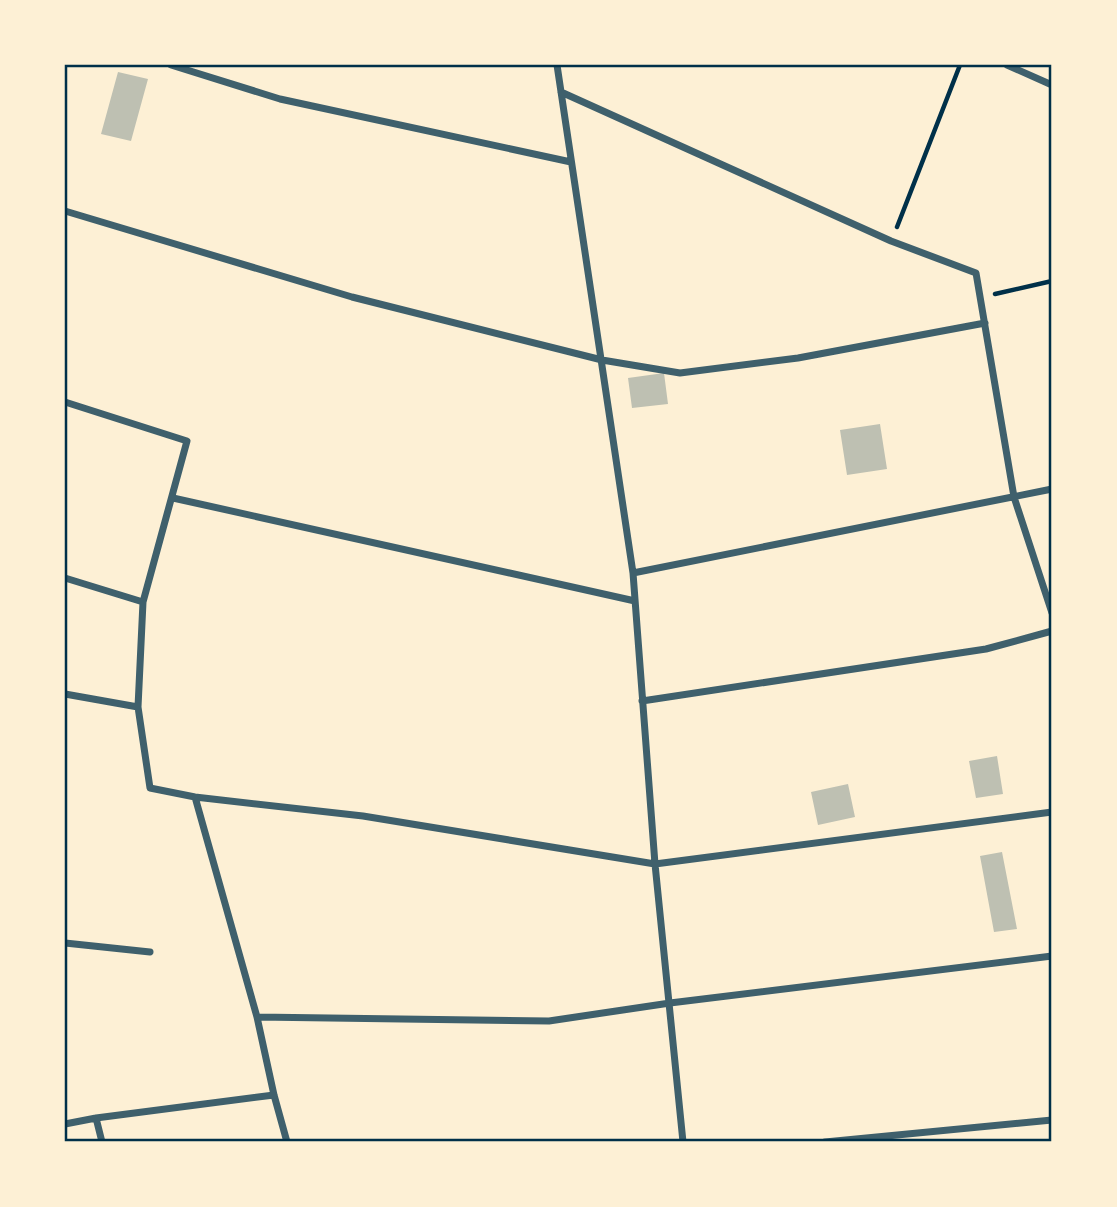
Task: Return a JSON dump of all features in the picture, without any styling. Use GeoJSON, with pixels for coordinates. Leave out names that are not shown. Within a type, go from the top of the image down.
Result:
{"type":"FeatureCollection","features":[{"type":"Feature","properties":{"kind":"street"},"geometry":{"type":"LineString","coordinates":[[171,65],[280,99],[571,162]]}},
{"type":"Feature","properties":{"kind":"street"},"geometry":{"type":"LineString","coordinates":[[557,65],[633,573],[655,864],[683,1142]]}},
{"type":"Feature","properties":{"kind":"street"},"geometry":{"type":"LineString","coordinates":[[1007,65],[1052,85]]}},
{"type":"Feature","properties":{"kind":"street"},"geometry":{"type":"LineString","coordinates":[[561,92],[891,241],[976,273],[1014,497],[1052,613]]}},
{"type":"Feature","properties":{"kind":"street"},"geometry":{"type":"LineString","coordinates":[[65,211],[352,297],[602,360],[680,373],[798,358],[985,323]]}},
{"type":"Feature","properties":{"kind":"street"},"geometry":{"type":"LineString","coordinates":[[65,402],[187,441],[143,602],[138,706],[150,788],[195,797],[363,816],[655,864],[1052,812]]}},
{"type":"Feature","properties":{"kind":"street"},"geometry":{"type":"LineString","coordinates":[[633,573],[1052,489]]}},
{"type":"Feature","properties":{"kind":"street"},"geometry":{"type":"LineString","coordinates":[[173,498],[635,601]]}},
{"type":"Feature","properties":{"kind":"street"},"geometry":{"type":"LineString","coordinates":[[65,578],[143,602]]}},
{"type":"Feature","properties":{"kind":"street"},"geometry":{"type":"LineString","coordinates":[[642,701],[986,649],[1052,631]]}},
{"type":"Feature","properties":{"kind":"street"},"geometry":{"type":"LineString","coordinates":[[65,694],[138,706]]}},
{"type":"Feature","properties":{"kind":"street"},"geometry":{"type":"LineString","coordinates":[[195,797],[257,1017],[287,1142]]}},
{"type":"Feature","properties":{"kind":"street"},"geometry":{"type":"LineString","coordinates":[[65,943],[150,952]]}},
{"type":"Feature","properties":{"kind":"street"},"geometry":{"type":"LineString","coordinates":[[257,1017],[549,1021],[670,1003],[1052,956]]}},
{"type":"Feature","properties":{"kind":"street"},"geometry":{"type":"LineString","coordinates":[[65,1124],[274,1095]]}},
{"type":"Feature","properties":{"kind":"street"},"geometry":{"type":"LineString","coordinates":[[96,1118],[102,1142]]}},
{"type":"Feature","properties":{"kind":"street"},"geometry":{"type":"LineString","coordinates":[[825,1142],[1052,1120]]}},
{"type":"Feature","properties":{"kind":"path"},"geometry":{"type":"LineString","coordinates":[[891,241],[960,65]]}},
{"type":"Feature","properties":{"kind":"path"},"geometry":{"type":"LineString","coordinates":[[980,297],[1052,281]]}},
{"type":"Feature","properties":{"kind":"building"},"geometry":{"type":"Polygon","coordinates":[[[118,72],[148,79],[131,141],[101,134],[118,72]]]}},
{"type":"Feature","properties":{"kind":"building"},"geometry":{"type":"Polygon","coordinates":[[[664,373],[668,404],[632,408],[628,378],[664,373]]]}},
{"type":"Feature","properties":{"kind":"building"},"geometry":{"type":"Polygon","coordinates":[[[880,424],[887,469],[847,475],[840,430],[880,424]]]}},
{"type":"Feature","properties":{"kind":"building"},"geometry":{"type":"Polygon","coordinates":[[[997,756],[1003,794],[976,798],[969,761],[997,756]]]}},
{"type":"Feature","properties":{"kind":"building"},"geometry":{"type":"Polygon","coordinates":[[[848,784],[855,817],[818,825],[811,792],[848,784]]]}},
{"type":"Feature","properties":{"kind":"building"},"geometry":{"type":"Polygon","coordinates":[[[1002,852],[1017,929],[994,932],[980,856],[1002,852]]]}}]}
